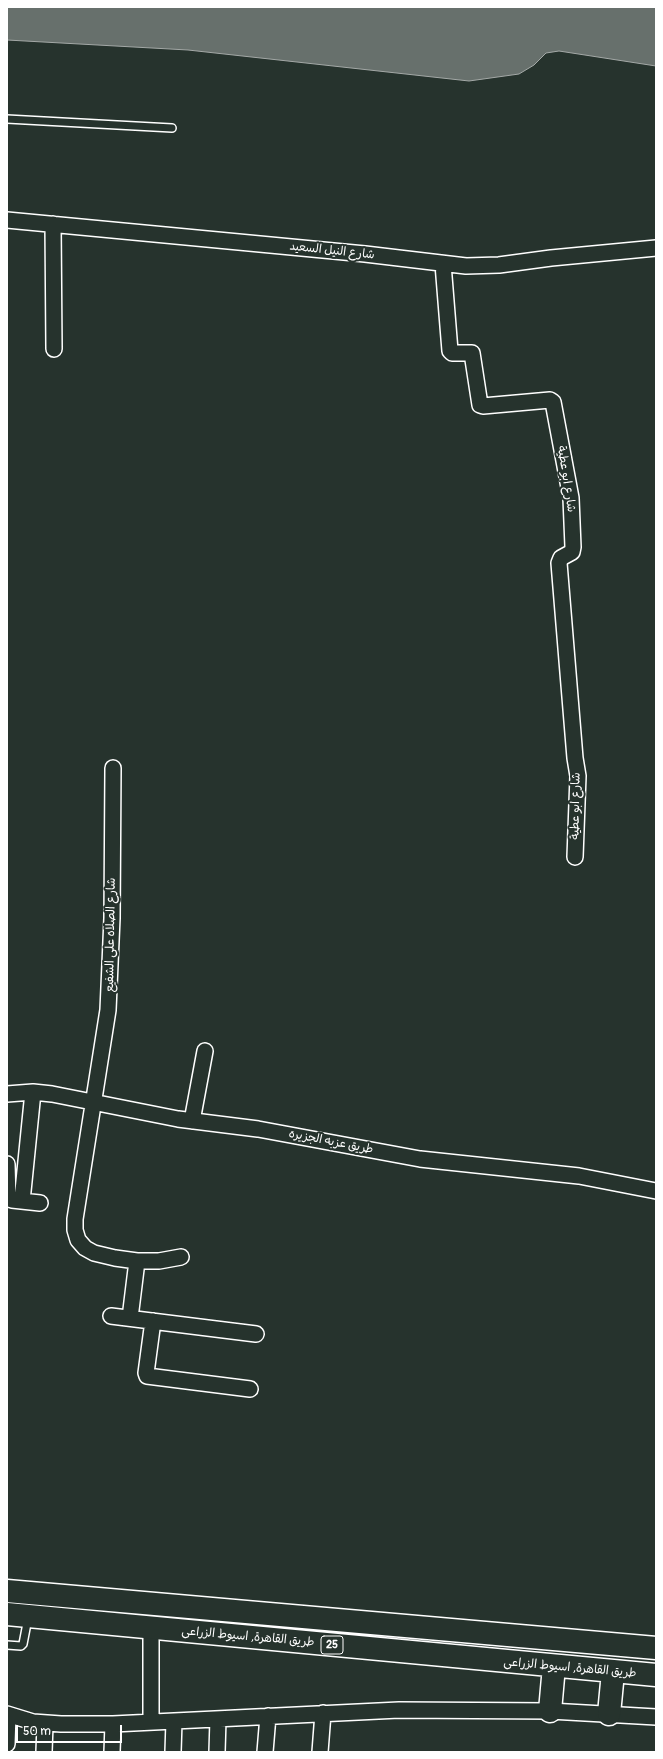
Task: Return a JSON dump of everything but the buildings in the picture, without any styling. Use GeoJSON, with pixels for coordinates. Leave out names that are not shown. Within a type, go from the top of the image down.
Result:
{"type":"FeatureCollection","features":[{"type":"Feature","properties":{"kind":"highway","name":"طريق القاهرة, اسيوط الزراعى"},"geometry":{"type":"LineString","coordinates":[[7,1591],[656,1648]]}},
{"type":"Feature","properties":{"kind":"highway"},"geometry":{"type":"LineString","coordinates":[[29,1616],[31,1593]]}},
{"type":"Feature","properties":{"kind":"highway","name":"طريق القاهرة, اسيوط الزراعى"},"geometry":{"type":"LineString","coordinates":[[7,1614],[656,1676]]}},
{"type":"Feature","properties":{"kind":"highway"},"geometry":{"type":"LineString","coordinates":[[550,1711],[554,1666]]}},
{"type":"Feature","properties":{"kind":"highway"},"geometry":{"type":"LineString","coordinates":[[609,1714],[613,1672]]}},
{"type":"Feature","properties":{"kind":"street","name":"شارع النيل السعيد"},"geometry":{"type":"LineString","coordinates":[[7,220],[357,253],[443,264],[479,266],[656,248]]}},
{"type":"Feature","properties":{"kind":"street"},"geometry":{"type":"LineString","coordinates":[[53,224],[54,350]]}},
{"type":"Feature","properties":{"kind":"street","name":"شارع ابو عطية"},"geometry":{"type":"LineString","coordinates":[[443,264],[450,351],[452,353],[472,353],[480,405],[483,406],[550,400],[552,402],[571,498],[572,552],[561,558],[558,563],[575,758],[578,776],[575,857]]}},
{"type":"Feature","properties":{"kind":"street","name":"شارع الصلاه على الشفيع"},"geometry":{"type":"LineString","coordinates":[[113,768],[110,992],[107,1023],[95,1102],[75,1219],[75,1230],[78,1240],[85,1248],[94,1253],[137,1261],[181,1257]]}},
{"type":"Feature","properties":{"kind":"street"},"geometry":{"type":"LineString","coordinates":[[192,1121],[205,1051]]}},
{"type":"Feature","properties":{"kind":"street"},"geometry":{"type":"LineString","coordinates":[[12,1200],[34,1092]]}},
{"type":"Feature","properties":{"kind":"street","name":"طريق عزبه الجزيره"},"geometry":{"type":"LineString","coordinates":[[7,1094],[34,1092],[192,1121],[264,1130],[420,1159],[580,1176],[656,1191]]}},
{"type":"Feature","properties":{"kind":"street"},"geometry":{"type":"LineString","coordinates":[[7,1164],[12,1200]]}},
{"type":"Feature","properties":{"kind":"street"},"geometry":{"type":"LineString","coordinates":[[12,1200],[40,1203]]}},
{"type":"Feature","properties":{"kind":"street"},"geometry":{"type":"LineString","coordinates":[[130,1318],[137,1261]]}},
{"type":"Feature","properties":{"kind":"street"},"geometry":{"type":"LineString","coordinates":[[111,1316],[256,1334]]}},
{"type":"Feature","properties":{"kind":"street"},"geometry":{"type":"LineString","coordinates":[[153,1322],[146,1373],[147,1376],[250,1389]]}},
{"type":"Feature","properties":{"kind":"street"},"geometry":{"type":"LineString","coordinates":[[151,1628],[151,1719]]}},
{"type":"Feature","properties":{"kind":"street"},"geometry":{"type":"LineString","coordinates":[[7,1744],[8,1715],[45,1724],[113,1724],[151,1719],[174,1721],[399,1710],[550,1711],[656,1718]]}},
{"type":"Feature","properties":{"kind":"street"},"geometry":{"type":"LineString","coordinates":[[320,1752],[323,1713]]}},
{"type":"Feature","properties":{"kind":"street"},"geometry":{"type":"LineString","coordinates":[[265,1752],[268,1716]]}},
{"type":"Feature","properties":{"kind":"street"},"geometry":{"type":"LineString","coordinates":[[217,1752],[218,1719]]}},
{"type":"Feature","properties":{"kind":"street"},"geometry":{"type":"LineString","coordinates":[[173,1752],[174,1721]]}},
{"type":"Feature","properties":{"kind":"street"},"geometry":{"type":"LineString","coordinates":[[44,1752],[45,1724]]}},
{"type":"Feature","properties":{"kind":"street"},"geometry":{"type":"LineString","coordinates":[[112,1752],[113,1724]]}},
{"type":"Feature","properties":{"kind":"lane"},"geometry":{"type":"LineString","coordinates":[[7,119],[172,128]]}},
{"type":"Feature","properties":{"kind":"lane"},"geometry":{"type":"LineString","coordinates":[[7,1645],[20,1646],[23,1644],[29,1616]]}},
{"type":"Feature","properties":{"kind":"shaded area"},"geometry":{"type":"Polygon","coordinates":[[[7,7],[656,7],[656,66],[559,51],[546,53],[534,65],[519,74],[469,81],[188,50],[7,40],[7,7]]]}}]}
